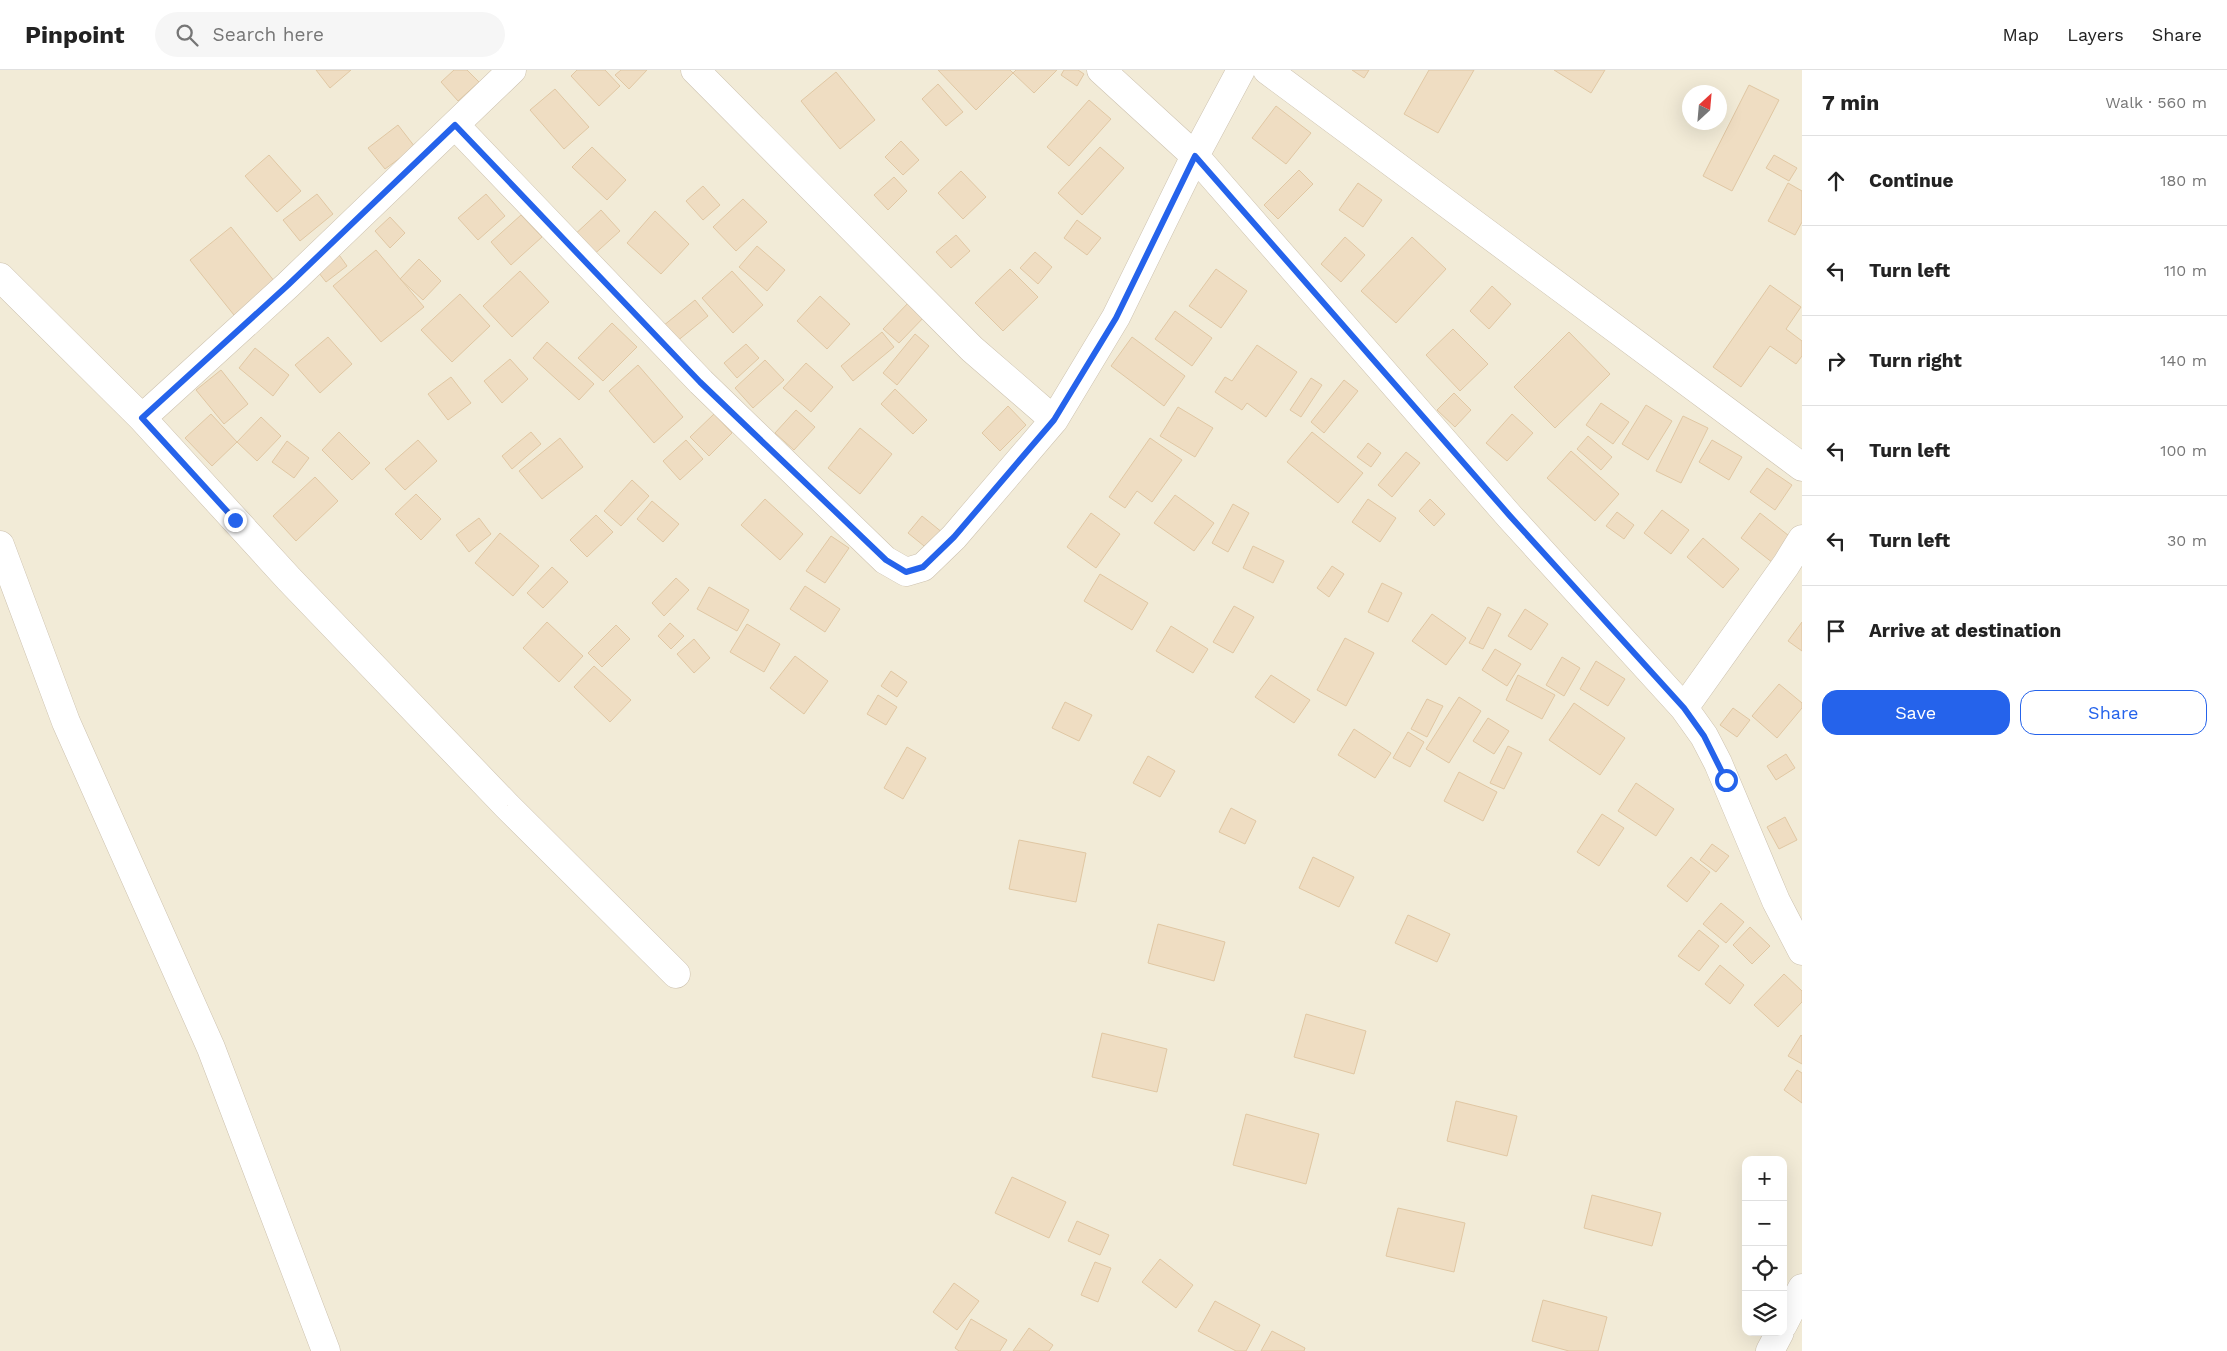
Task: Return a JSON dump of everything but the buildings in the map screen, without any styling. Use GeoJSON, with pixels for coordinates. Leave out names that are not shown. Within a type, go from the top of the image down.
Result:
{"type":"FeatureCollection","features":[{"type":"Feature","properties":{"kind":"street"},"geometry":{"type":"LineString","coordinates":[[142,418],[288,285],[512,70]]}},
{"type":"Feature","properties":{"kind":"street"},"geometry":{"type":"LineString","coordinates":[[695,70],[972,349],[1054,420]]}},
{"type":"Feature","properties":{"kind":"street"},"geometry":{"type":"LineString","coordinates":[[1101,70],[1195,156],[1510,516],[1684,708],[1704,736],[1718,763],[1776,901],[1802,951]]}},
{"type":"Feature","properties":{"kind":"street"},"geometry":{"type":"LineString","coordinates":[[455,125],[700,382],[886,560],[906,572],[923,567],[954,537],[1054,420],[1116,318],[1195,156],[1241,70]]}},
{"type":"Feature","properties":{"kind":"street"},"geometry":{"type":"LineString","coordinates":[[1267,70],[1802,467]]}},
{"type":"Feature","properties":{"kind":"street"},"geometry":{"type":"LineString","coordinates":[[0,277],[142,418],[289,579],[507,806],[676,974]]}},
{"type":"Feature","properties":{"kind":"street"},"geometry":{"type":"LineString","coordinates":[[1684,708],[1786,565],[1802,539]]}},
{"type":"Feature","properties":{"kind":"street"},"geometry":{"type":"LineString","coordinates":[[0,545],[66,722],[211,1048],[326,1351]]}},
{"type":"Feature","properties":{"kind":"street"},"geometry":{"type":"LineString","coordinates":[[1787,1317],[1802,1288]]}},
{"type":"Feature","properties":{"kind":"street"},"geometry":{"type":"LineString","coordinates":[[1770,1351],[1778,1336]]}},
{"type":"Feature","properties":{"kind":"shaded area"},"geometry":{"type":"Polygon","coordinates":[[[0,70],[1802,70],[1802,1351],[0,1351],[0,70]]]}},
{"type":"Feature","properties":{"kind":"route"},"geometry":{"type":"LineString","coordinates":[[235,520],[142,418],[288,285],[455,125],[700,382],[886,560],[906,572],[916,571],[923,567],[954,537],[1054,420],[1116,318],[1195,156],[1510,516],[1684,708],[1704,736],[1726,780]]}}]}
